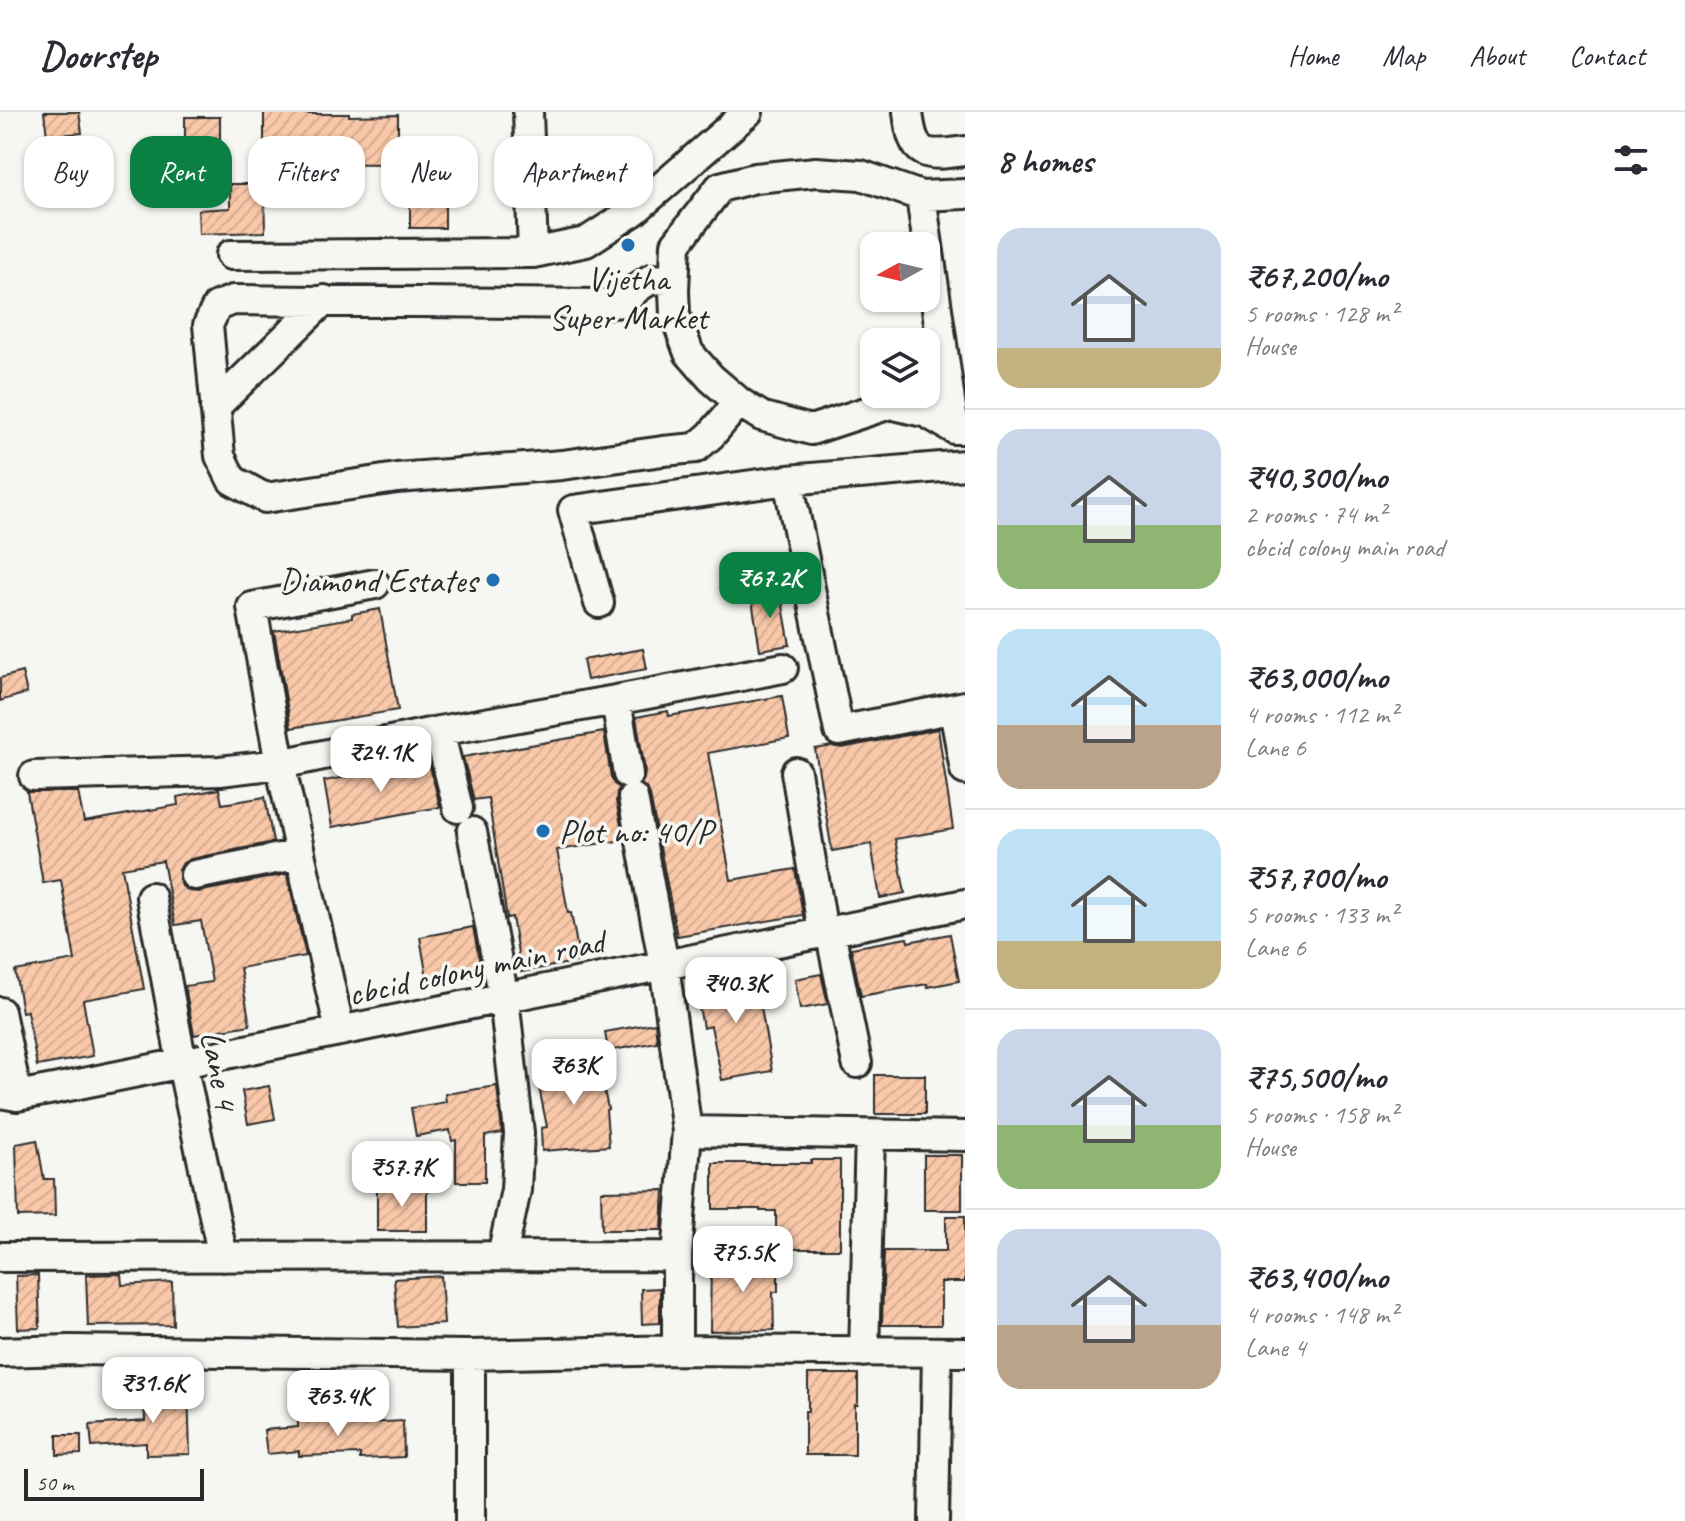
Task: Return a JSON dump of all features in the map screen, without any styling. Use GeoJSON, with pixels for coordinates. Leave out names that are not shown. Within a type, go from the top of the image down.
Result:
{"type":"FeatureCollection","features":[{"type":"Feature","properties":{"kind":"street"},"geometry":{"type":"LineString","coordinates":[[528,112],[533,253]]}},
{"type":"Feature","properties":{"kind":"street"},"geometry":{"type":"LineString","coordinates":[[231,255],[533,253],[586,242],[634,211],[748,112]]}},
{"type":"Feature","properties":{"kind":"street"},"geometry":{"type":"LineString","coordinates":[[908,112],[910,132],[925,153],[938,155],[965,151]]}},
{"type":"Feature","properties":{"kind":"street"},"geometry":{"type":"LineString","coordinates":[[893,186],[918,147]]}},
{"type":"Feature","properties":{"kind":"street"},"geometry":{"type":"LineString","coordinates":[[960,429],[927,413],[890,404],[811,430],[761,416],[711,378],[689,353],[675,315],[674,291],[676,244],[720,187],[755,178],[816,172],[861,175],[921,196],[965,194]]}},
{"type":"Feature","properties":{"kind":"street"},"geometry":{"type":"LineString","coordinates":[[921,196],[960,429]]}},
{"type":"Feature","properties":{"kind":"street"},"geometry":{"type":"LineString","coordinates":[[674,291],[668,280],[651,279],[623,302],[602,304],[233,300],[217,306],[208,325],[220,456],[232,480],[265,498],[397,478],[562,465],[696,448],[739,402]]}},
{"type":"Feature","properties":{"kind":"street"},"geometry":{"type":"LineString","coordinates":[[215,407],[324,300]]}},
{"type":"Feature","properties":{"kind":"street"},"geometry":{"type":"LineString","coordinates":[[599,603],[573,510],[788,480],[965,465]]}},
{"type":"Feature","properties":{"kind":"street"},"geometry":{"type":"LineString","coordinates":[[788,480],[839,731],[960,713],[965,770]]}},
{"type":"Feature","properties":{"kind":"street"},"geometry":{"type":"LineString","coordinates":[[340,1031],[280,764],[252,607],[375,584]]}},
{"type":"Feature","properties":{"kind":"street"},"geometry":{"type":"LineString","coordinates":[[34,776],[220,771],[280,764],[439,731],[783,668]]}},
{"type":"Feature","properties":{"kind":"street"},"geometry":{"type":"LineString","coordinates":[[616,700],[664,965],[687,1131],[677,1256],[677,1350]]}},
{"type":"Feature","properties":{"kind":"street"},"geometry":{"type":"LineString","coordinates":[[439,731],[465,820],[504,998],[519,1133],[516,1190],[502,1256]]}},
{"type":"Feature","properties":{"kind":"street"},"geometry":{"type":"LineString","coordinates":[[796,772],[826,932],[857,1063]]}},
{"type":"Feature","properties":{"kind":"street"},"geometry":{"type":"LineString","coordinates":[[195,875],[299,850]]}},
{"type":"Feature","properties":{"kind":"street","name":"Lane 4"},"geometry":{"type":"LineString","coordinates":[[151,897],[223,1257]]}},
{"type":"Feature","properties":{"kind":"street","name":"cbcid colony main road"},"geometry":{"type":"LineString","coordinates":[[9,1095],[182,1064],[965,904]]}},
{"type":"Feature","properties":{"kind":"street"},"geometry":{"type":"LineString","coordinates":[[0,1012],[9,1095]]}},
{"type":"Feature","properties":{"kind":"street"},"geometry":{"type":"LineString","coordinates":[[687,1131],[965,1136]]}},
{"type":"Feature","properties":{"kind":"street"},"geometry":{"type":"LineString","coordinates":[[864,1352],[870,1135]]}},
{"type":"Feature","properties":{"kind":"street"},"geometry":{"type":"LineString","coordinates":[[0,1257],[677,1256]]}},
{"type":"Feature","properties":{"kind":"street"},"geometry":{"type":"LineString","coordinates":[[0,1352],[70,1350],[470,1355],[677,1350],[951,1352],[934,1521]]}},
{"type":"Feature","properties":{"kind":"street"},"geometry":{"type":"LineString","coordinates":[[470,1355],[470,1521]]}},
{"type":"Feature","properties":{"kind":"building"},"geometry":{"type":"Polygon","coordinates":[[[44,112],[79,112],[82,133],[47,136],[44,112]]]}},
{"type":"Feature","properties":{"kind":"building"},"geometry":{"type":"Polygon","coordinates":[[[264,112],[398,115],[398,136],[381,136],[381,164],[365,164],[365,136],[264,136],[264,112]]]}},
{"type":"Feature","properties":{"kind":"building"},"geometry":{"type":"Polygon","coordinates":[[[185,117],[220,117],[220,136],[185,136],[185,117]]]}},
{"type":"Feature","properties":{"kind":"building"},"geometry":{"type":"Polygon","coordinates":[[[232,184],[248,184],[248,208],[264,208],[265,232],[199,234],[198,210],[232,208],[232,184]]]}},
{"type":"Feature","properties":{"kind":"building"},"geometry":{"type":"Polygon","coordinates":[[[410,208],[445,208],[445,228],[410,228],[410,208]]]}},
{"type":"Feature","properties":{"kind":"building"},"geometry":{"type":"Polygon","coordinates":[[[780,589],[790,645],[760,650],[751,594],[780,589]]]}},
{"type":"Feature","properties":{"kind":"building"},"geometry":{"type":"Polygon","coordinates":[[[380,609],[398,710],[291,728],[274,631],[352,618],[352,614],[380,609]]]}},
{"type":"Feature","properties":{"kind":"building"},"geometry":{"type":"Polygon","coordinates":[[[643,649],[647,669],[587,680],[583,660],[643,649]]]}},
{"type":"Feature","properties":{"kind":"building"},"geometry":{"type":"Polygon","coordinates":[[[22,672],[27,693],[0,701],[0,678],[22,672]]]}},
{"type":"Feature","properties":{"kind":"building"},"geometry":{"type":"Polygon","coordinates":[[[782,696],[789,738],[708,753],[731,880],[795,869],[803,915],[677,936],[650,795],[641,784],[645,771],[636,717],[668,711],[669,716],[782,696]]]}},
{"type":"Feature","properties":{"kind":"building"},"geometry":{"type":"Polygon","coordinates":[[[938,729],[953,829],[895,839],[905,893],[880,898],[871,844],[832,851],[815,749],[842,748],[938,729]]]}},
{"type":"Feature","properties":{"kind":"building"},"geometry":{"type":"Polygon","coordinates":[[[604,732],[611,777],[620,788],[616,801],[624,840],[557,850],[580,961],[521,972],[512,917],[507,918],[488,798],[474,800],[463,757],[604,732]]]}},
{"type":"Feature","properties":{"kind":"building"},"geometry":{"type":"Polygon","coordinates":[[[429,762],[440,807],[332,827],[324,781],[429,762]]]}},
{"type":"Feature","properties":{"kind":"building"},"geometry":{"type":"Polygon","coordinates":[[[219,789],[222,804],[265,797],[273,842],[191,859],[183,863],[179,870],[182,886],[198,892],[287,874],[306,956],[240,968],[250,1025],[194,1035],[185,986],[212,982],[201,921],[175,925],[163,861],[122,868],[144,989],[83,1000],[93,1056],[37,1066],[27,1011],[22,1012],[15,971],[75,960],[61,880],[43,883],[27,792],[78,792],[84,822],[178,805],[177,797],[219,789]]]}},
{"type":"Feature","properties":{"kind":"building"},"geometry":{"type":"Polygon","coordinates":[[[473,927],[482,974],[428,984],[420,937],[473,927]]]}},
{"type":"Feature","properties":{"kind":"building"},"geometry":{"type":"Polygon","coordinates":[[[950,934],[959,981],[861,996],[851,948],[950,934]]]}},
{"type":"Feature","properties":{"kind":"building"},"geometry":{"type":"Polygon","coordinates":[[[755,973],[772,1071],[722,1080],[711,1026],[703,1028],[695,984],[755,973]]]}},
{"type":"Feature","properties":{"kind":"building"},"geometry":{"type":"Polygon","coordinates":[[[821,974],[828,1004],[800,1009],[795,979],[821,974]]]}},
{"type":"Feature","properties":{"kind":"building"},"geometry":{"type":"Polygon","coordinates":[[[655,1023],[657,1042],[608,1051],[605,1032],[655,1023]]]}},
{"type":"Feature","properties":{"kind":"building"},"geometry":{"type":"Polygon","coordinates":[[[598,1060],[608,1109],[609,1146],[542,1151],[541,1128],[547,1127],[536,1072],[598,1060]]]}},
{"type":"Feature","properties":{"kind":"building"},"geometry":{"type":"Polygon","coordinates":[[[875,1075],[925,1075],[925,1114],[875,1114],[875,1075]]]}},
{"type":"Feature","properties":{"kind":"building"},"geometry":{"type":"Polygon","coordinates":[[[269,1086],[275,1119],[248,1124],[242,1091],[269,1086]]]}},
{"type":"Feature","properties":{"kind":"building"},"geometry":{"type":"Polygon","coordinates":[[[497,1086],[502,1133],[485,1136],[485,1182],[456,1182],[456,1140],[452,1141],[450,1130],[416,1136],[411,1108],[446,1102],[445,1094],[497,1086]]]}},
{"type":"Feature","properties":{"kind":"building"},"geometry":{"type":"Polygon","coordinates":[[[37,1140],[44,1179],[54,1179],[55,1216],[18,1217],[16,1144],[37,1140]]]}},
{"type":"Feature","properties":{"kind":"building"},"geometry":{"type":"Polygon","coordinates":[[[924,1155],[962,1155],[962,1210],[924,1210],[924,1155]]]}},
{"type":"Feature","properties":{"kind":"building"},"geometry":{"type":"Polygon","coordinates":[[[811,1160],[840,1160],[840,1249],[776,1249],[776,1211],[713,1209],[713,1163],[811,1163],[811,1160]]]}},
{"type":"Feature","properties":{"kind":"building"},"geometry":{"type":"Polygon","coordinates":[[[377,1186],[427,1187],[427,1231],[377,1231],[377,1186]]]}},
{"type":"Feature","properties":{"kind":"building"},"geometry":{"type":"Polygon","coordinates":[[[664,1190],[662,1230],[602,1230],[601,1191],[664,1190]]]}},
{"type":"Feature","properties":{"kind":"building"},"geometry":{"type":"Polygon","coordinates":[[[946,1216],[965,1216],[965,1282],[941,1282],[941,1325],[882,1325],[884,1251],[946,1251],[946,1216]]]}},
{"type":"Feature","properties":{"kind":"building"},"geometry":{"type":"Polygon","coordinates":[[[711,1258],[778,1258],[778,1292],[773,1292],[774,1330],[710,1331],[711,1258]]]}},
{"type":"Feature","properties":{"kind":"building"},"geometry":{"type":"Polygon","coordinates":[[[121,1274],[122,1285],[172,1282],[173,1325],[88,1326],[86,1275],[121,1274]]]}},
{"type":"Feature","properties":{"kind":"building"},"geometry":{"type":"Polygon","coordinates":[[[38,1275],[40,1328],[18,1329],[16,1276],[38,1275]]]}},
{"type":"Feature","properties":{"kind":"building"},"geometry":{"type":"Polygon","coordinates":[[[441,1276],[444,1324],[398,1327],[394,1279],[441,1276]]]}},
{"type":"Feature","properties":{"kind":"building"},"geometry":{"type":"Polygon","coordinates":[[[660,1288],[660,1323],[642,1324],[641,1289],[660,1288]]]}},
{"type":"Feature","properties":{"kind":"building"},"geometry":{"type":"Polygon","coordinates":[[[808,1374],[858,1374],[855,1455],[805,1455],[808,1374]]]}},
{"type":"Feature","properties":{"kind":"building"},"geometry":{"type":"Polygon","coordinates":[[[188,1388],[190,1454],[146,1455],[146,1443],[92,1447],[90,1425],[145,1421],[144,1389],[188,1388]]]}},
{"type":"Feature","properties":{"kind":"building"},"geometry":{"type":"Polygon","coordinates":[[[347,1415],[347,1424],[403,1421],[404,1457],[360,1459],[360,1454],[299,1456],[299,1451],[267,1454],[264,1430],[298,1427],[298,1417],[347,1415]]]}},
{"type":"Feature","properties":{"kind":"building"},"geometry":{"type":"Polygon","coordinates":[[[57,1435],[81,1435],[81,1454],[57,1455],[57,1435]]]}},
{"type":"Feature","properties":{"kind":"place","name":"Vijetha Super Market"},"geometry":{"type":"Point","coordinates":[628,245]}},
{"type":"Feature","properties":{"kind":"place","name":"Diamond Estates"},"geometry":{"type":"Point","coordinates":[493,580]}},
{"type":"Feature","properties":{"kind":"place","name":"Plot no: 40/P"},"geometry":{"type":"Point","coordinates":[543,831]}}]}
